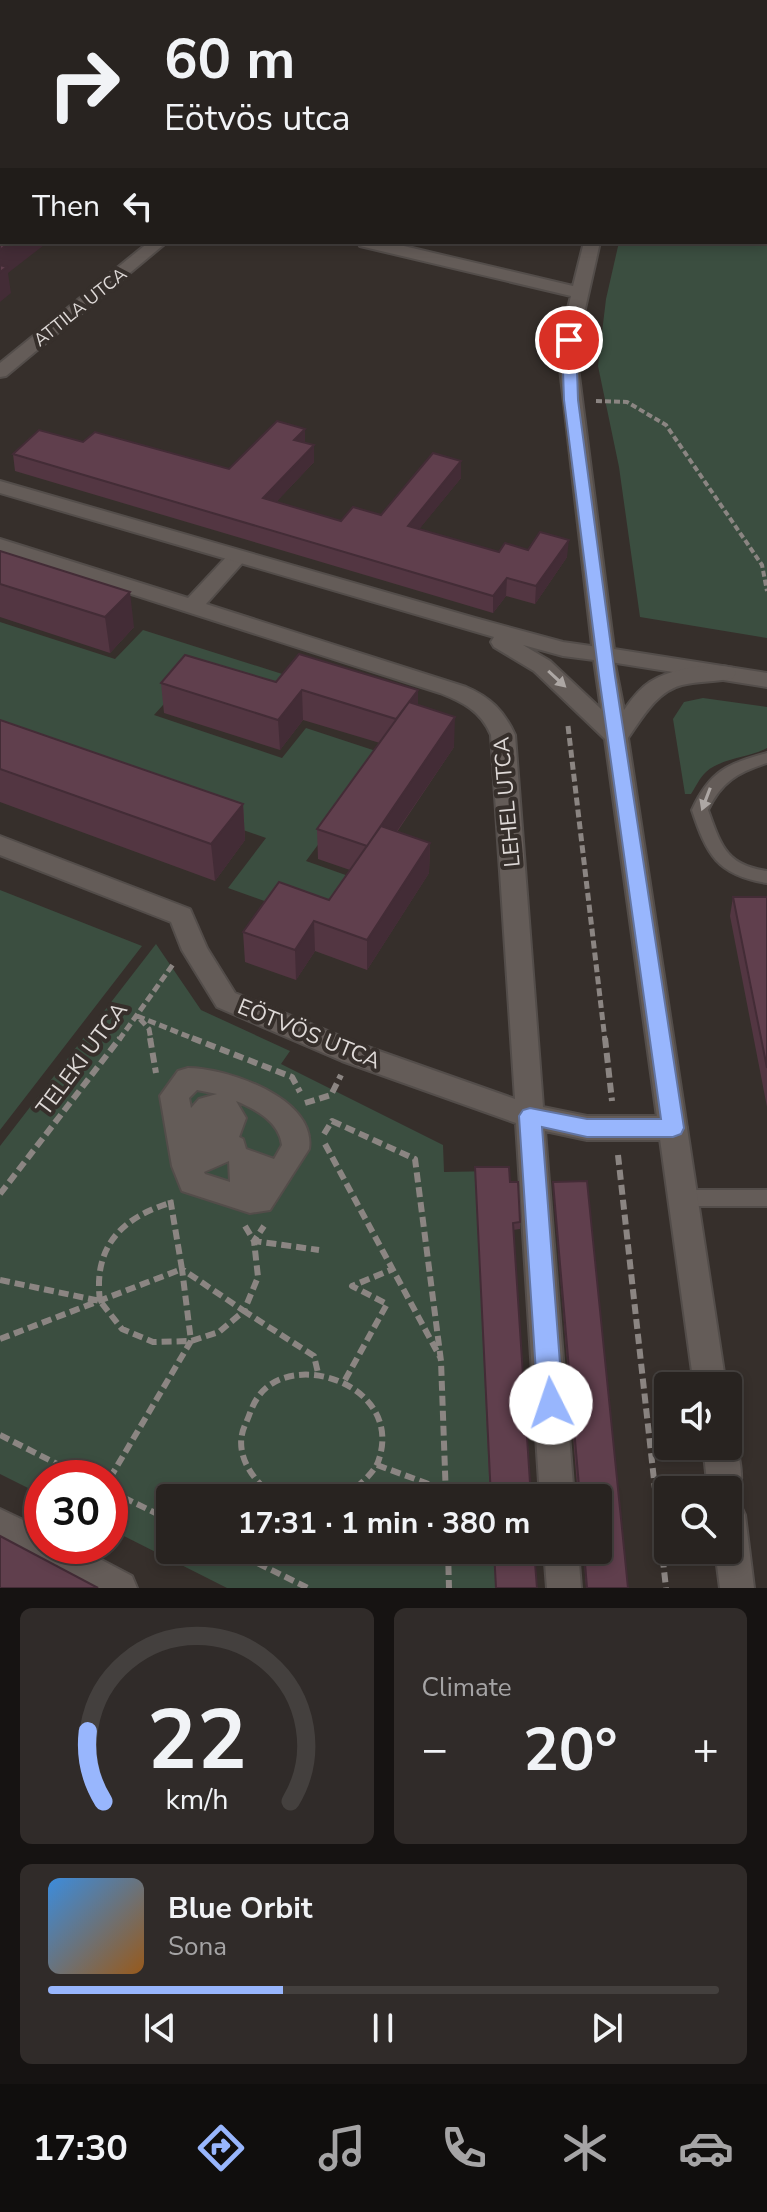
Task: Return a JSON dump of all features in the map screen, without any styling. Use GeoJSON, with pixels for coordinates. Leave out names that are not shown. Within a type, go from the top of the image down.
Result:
{"type":"FeatureCollection","features":[{"type":"Feature","properties":{"kind":"street","name":"ATTILA UTCA"},"geometry":{"type":"LineString","coordinates":[[0,372],[157,244]]}},
{"type":"Feature","properties":{"kind":"street"},"geometry":{"type":"LineString","coordinates":[[374,244],[579,293]]}},
{"type":"Feature","properties":{"kind":"street"},"geometry":{"type":"LineString","coordinates":[[591,244],[569,340],[571,400],[604,654],[708,1372]]}},
{"type":"Feature","properties":{"kind":"street"},"geometry":{"type":"LineString","coordinates":[[0,487],[563,649],[767,680]]}},
{"type":"Feature","properties":{"kind":"street","name":"LEHEL UTCA"},"geometry":{"type":"LineString","coordinates":[[0,545],[475,698],[489,709],[498,722],[503,735],[556,1484]]}},
{"type":"Feature","properties":{"kind":"street"},"geometry":{"type":"LineString","coordinates":[[191,607],[238,556]]}},
{"type":"Feature","properties":{"kind":"street"},"geometry":{"type":"LineString","coordinates":[[467,623],[542,666],[616,737]]}},
{"type":"Feature","properties":{"kind":"street"},"geometry":{"type":"LineString","coordinates":[[616,737],[652,689],[677,677],[725,673]]}},
{"type":"Feature","properties":{"kind":"street","name":"EÖTVÖS UTCA"},"geometry":{"type":"LineString","coordinates":[[0,845],[181,916],[195,950],[226,1000],[352,1053],[530,1116],[587,1128],[673,1128]]}},
{"type":"Feature","properties":{"kind":"street"},"geometry":{"type":"LineString","coordinates":[[178,1178],[192,1182],[236,1207],[260,1201],[296,1146],[296,1138],[274,1106],[198,1078],[188,1079],[174,1096],[216,1138],[245,1183],[236,1207]]}},
{"type":"Feature","properties":{"kind":"street"},"geometry":{"type":"LineString","coordinates":[[216,1138],[280,1174]]}},
{"type":"Feature","properties":{"kind":"street"},"geometry":{"type":"LineString","coordinates":[[178,1178],[216,1138]]}},
{"type":"Feature","properties":{"kind":"street"},"geometry":{"type":"LineString","coordinates":[[178,1178],[216,1138]]}},
{"type":"Feature","properties":{"kind":"street"},"geometry":{"type":"LineString","coordinates":[[0,1525],[120,1588]]}},
{"type":"Feature","properties":{"kind":"street"},"geometry":{"type":"LineString","coordinates":[[562,1564],[564,1588]]}},
{"type":"Feature","properties":{"kind":"street"},"geometry":{"type":"LineString","coordinates":[[734,1564],[737,1588]]}},
{"type":"Feature","properties":{"kind":"lane"},"geometry":{"type":"LineString","coordinates":[[767,758],[744,765],[712,783],[700,810],[714,853],[733,869],[767,877]]}},
{"type":"Feature","properties":{"kind":"lane"},"geometry":{"type":"LineString","coordinates":[[683,1198],[767,1198]]}},
{"type":"Feature","properties":{"kind":"path"},"geometry":{"type":"LineString","coordinates":[[571,400],[627,402],[666,425],[762,565],[767,591]]}},
{"type":"Feature","properties":{"kind":"path","name":"TELEKI UTCA"},"geometry":{"type":"LineString","coordinates":[[0,1194],[177,959],[195,950]]}},
{"type":"Feature","properties":{"kind":"path"},"geometry":{"type":"LineString","coordinates":[[137,1016],[149,1029],[158,1082]]}},
{"type":"Feature","properties":{"kind":"path"},"geometry":{"type":"LineString","coordinates":[[293,1109],[331,1095],[352,1053]]}},
{"type":"Feature","properties":{"kind":"path"},"geometry":{"type":"LineString","coordinates":[[317,1146],[332,1121],[415,1159],[441,1361],[446,1484]]}},
{"type":"Feature","properties":{"kind":"path"},"geometry":{"type":"LineString","coordinates":[[322,1137],[441,1361]]}},
{"type":"Feature","properties":{"kind":"path"},"geometry":{"type":"LineString","coordinates":[[121,1460],[191,1341],[171,1202],[178,1178]]}},
{"type":"Feature","properties":{"kind":"path"},"geometry":{"type":"LineString","coordinates":[[185,1203],[171,1202],[136,1216],[110,1241],[98,1270],[100,1301],[122,1329],[153,1342],[191,1341],[219,1332],[244,1311],[257,1292],[260,1269],[254,1241],[236,1207]]}},
{"type":"Feature","properties":{"kind":"path"},"geometry":{"type":"LineString","coordinates":[[254,1241],[270,1217]]}},
{"type":"Feature","properties":{"kind":"path"},"geometry":{"type":"LineString","coordinates":[[254,1241],[319,1250]]}},
{"type":"Feature","properties":{"kind":"path"},"geometry":{"type":"LineString","coordinates":[[0,1339],[182,1269]]}},
{"type":"Feature","properties":{"kind":"path"},"geometry":{"type":"LineString","coordinates":[[182,1269],[314,1356],[318,1373]]}},
{"type":"Feature","properties":{"kind":"path"},"geometry":{"type":"LineString","coordinates":[[345,1380],[387,1304],[352,1286],[393,1269]]}},
{"type":"Feature","properties":{"kind":"path"},"geometry":{"type":"LineString","coordinates":[[0,1280],[100,1301]]}},
{"type":"Feature","properties":{"kind":"path"},"geometry":{"type":"LineString","coordinates":[[257,1484],[245,1463],[240,1441],[245,1419],[256,1400],[274,1385],[295,1376],[318,1373],[345,1380],[372,1401],[379,1416],[383,1432],[377,1465],[365,1484]]}},
{"type":"Feature","properties":{"kind":"path"},"geometry":{"type":"LineString","coordinates":[[0,1435],[49,1460]]}},
{"type":"Feature","properties":{"kind":"path"},"geometry":{"type":"LineString","coordinates":[[377,1465],[422,1484]]}},
{"type":"Feature","properties":{"kind":"path"},"geometry":{"type":"LineString","coordinates":[[128,1500],[156,1513]]}},
{"type":"Feature","properties":{"kind":"path"},"geometry":{"type":"LineString","coordinates":[[259,1564],[308,1588]]}},
{"type":"Feature","properties":{"kind":"path"},"geometry":{"type":"LineString","coordinates":[[448,1564],[449,1588]]}},
{"type":"Feature","properties":{"kind":"green space"},"geometry":{"type":"Polygon","coordinates":[[[619,244],[767,244],[767,638],[640,617],[619,467],[598,366],[606,299],[619,244]]]}},
{"type":"Feature","properties":{"kind":"green space"},"geometry":{"type":"Polygon","coordinates":[[[0,622],[115,659],[143,630],[298,679],[276,705],[188,677],[154,715],[282,758],[306,728],[385,754],[306,861],[357,879],[326,923],[228,888],[266,838],[0,745],[0,622]]]}},
{"type":"Feature","properties":{"kind":"green space"},"geometry":{"type":"Polygon","coordinates":[[[703,698],[767,707],[767,748],[712,767],[691,794],[685,794],[673,719],[684,702],[703,698]]]}},
{"type":"Feature","properties":{"kind":"green space"},"geometry":{"type":"Polygon","coordinates":[[[0,890],[142,946],[0,1130],[0,890]]]}},
{"type":"Feature","properties":{"kind":"green space"},"geometry":{"type":"Polygon","coordinates":[[[156,944],[201,1010],[290,1051],[281,1064],[443,1145],[444,1172],[496,1171],[515,1484],[156,1484],[156,1552],[128,1538],[128,1460],[24,1460],[24,1486],[0,1474],[0,1146],[156,944]]]}},
{"type":"Feature","properties":{"kind":"green space"},"geometry":{"type":"Polygon","coordinates":[[[179,1564],[520,1564],[521,1588],[227,1588],[179,1564]]]}},
{"type":"Feature","properties":{"kind":"building"},"geometry":{"type":"Polygon","coordinates":[[[277,421],[305,429],[294,440],[314,445],[263,498],[341,521],[353,507],[381,515],[433,453],[461,461],[408,526],[499,552],[505,543],[528,550],[540,532],[569,540],[536,586],[507,578],[493,596],[13,454],[39,430],[83,442],[95,432],[229,469],[277,421]]]}},
{"type":"Feature","properties":{"kind":"building"},"geometry":{"type":"Polygon","coordinates":[[[0,551],[130,592],[105,617],[0,584],[0,551]]]}},
{"type":"Feature","properties":{"kind":"building"},"geometry":{"type":"Polygon","coordinates":[[[299,654],[418,690],[396,719],[302,690],[278,720],[161,683],[185,655],[276,682],[299,654]]]}},
{"type":"Feature","properties":{"kind":"building"},"geometry":{"type":"Polygon","coordinates":[[[409,702],[455,717],[367,846],[317,829],[409,702]]]}},
{"type":"Feature","properties":{"kind":"building"},"geometry":{"type":"Polygon","coordinates":[[[0,720],[243,804],[211,844],[0,769],[0,720]]]}},
{"type":"Feature","properties":{"kind":"building"},"geometry":{"type":"Polygon","coordinates":[[[381,826],[430,843],[367,940],[314,921],[295,950],[243,932],[279,882],[329,900],[381,826]]]}},
{"type":"Feature","properties":{"kind":"building"},"geometry":{"type":"Polygon","coordinates":[[[733,897],[767,897],[767,1068],[733,897]]]}},
{"type":"Feature","properties":{"kind":"building"},"geometry":{"type":"Polygon","coordinates":[[[475,1167],[509,1167],[510,1182],[518,1182],[520,1222],[513,1223],[530,1484],[490,1484],[475,1167]]]}},
{"type":"Feature","properties":{"kind":"building"},"geometry":{"type":"Polygon","coordinates":[[[587,1181],[628,1588],[587,1588],[585,1564],[612,1564],[612,1484],[579,1484],[553,1182],[587,1181]]]}},
{"type":"Feature","properties":{"kind":"building"},"geometry":{"type":"Polygon","coordinates":[[[0,1536],[24,1549],[24,1564],[53,1564],[98,1588],[0,1588],[0,1536]]]}},
{"type":"Feature","properties":{"kind":"building"},"geometry":{"type":"Polygon","coordinates":[[[495,1564],[535,1564],[537,1588],[496,1588],[495,1564]]]}},
{"type":"Feature","properties":{"kind":"route"},"geometry":{"type":"LineString","coordinates":[[551,1403],[530,1116],[587,1128],[673,1128],[607,676],[571,400],[569,340]]}}]}
